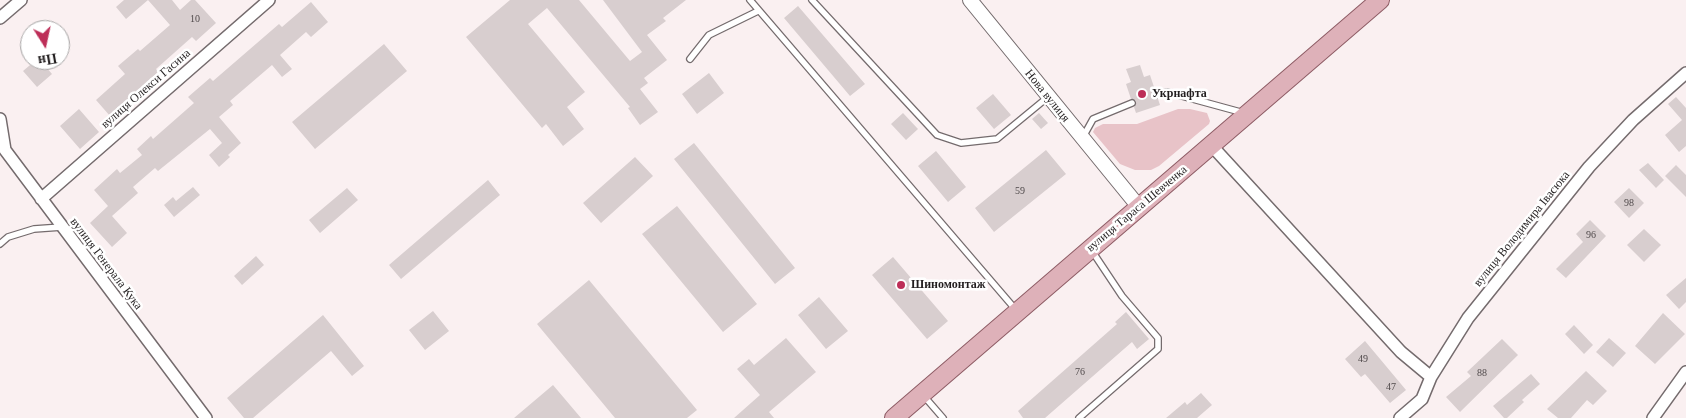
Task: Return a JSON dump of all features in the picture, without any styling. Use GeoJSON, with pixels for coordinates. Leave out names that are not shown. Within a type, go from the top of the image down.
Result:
{"type":"FeatureCollection","features":[{"type":"Feature","properties":{"kind":"main road","name":"вулиця Тараса Шевченка"},"geometry":{"type":"LineString","coordinates":[[894,418],[1380,0]]}},
{"type":"Feature","properties":{"kind":"street"},"geometry":{"type":"LineString","coordinates":[[0,18],[21,0]]}},
{"type":"Feature","properties":{"kind":"street","name":"вулиця Олекси Гасина"},"geometry":{"type":"LineString","coordinates":[[41,199],[269,0]]}},
{"type":"Feature","properties":{"kind":"street","name":"Нова вулиця"},"geometry":{"type":"LineString","coordinates":[[970,0],[1139,207]]}},
{"type":"Feature","properties":{"kind":"street","name":"вулиця Володимира Івасюка"},"geometry":{"type":"LineString","coordinates":[[1400,418],[1422,400],[1430,377],[1468,318],[1589,167],[1633,120],[1686,73]]}},
{"type":"Feature","properties":{"kind":"street","name":"вулиця Генерала Кука"},"geometry":{"type":"LineString","coordinates":[[0,119],[5,150],[206,418]]}},
{"type":"Feature","properties":{"kind":"street"},"geometry":{"type":"LineString","coordinates":[[1212,146],[1401,352],[1430,377]]}},
{"type":"Feature","properties":{"kind":"street"},"geometry":{"type":"LineString","coordinates":[[1653,418],[1686,372]]}},
{"type":"Feature","properties":{"kind":"lane"},"geometry":{"type":"LineString","coordinates":[[750,0],[1018,311]]}},
{"type":"Feature","properties":{"kind":"lane"},"geometry":{"type":"LineString","coordinates":[[812,0],[937,134],[961,144],[997,138],[1048,97]]}},
{"type":"Feature","properties":{"kind":"lane"},"geometry":{"type":"LineString","coordinates":[[690,59],[710,35],[758,11]]}},
{"type":"Feature","properties":{"kind":"lane"},"geometry":{"type":"LineString","coordinates":[[1156,95],[1167,92],[1248,114]]}},
{"type":"Feature","properties":{"kind":"lane"},"geometry":{"type":"LineString","coordinates":[[1082,138],[1093,119],[1132,103]]}},
{"type":"Feature","properties":{"kind":"lane"},"geometry":{"type":"LineString","coordinates":[[0,244],[8,237],[34,229],[62,227]]}},
{"type":"Feature","properties":{"kind":"lane"},"geometry":{"type":"LineString","coordinates":[[1079,418],[1158,349],[1158,338],[1122,296],[1091,249]]}},
{"type":"Feature","properties":{"kind":"lane"},"geometry":{"type":"LineString","coordinates":[[922,393],[944,418]]}},
{"type":"Feature","properties":{"kind":"shaded area"},"geometry":{"type":"Polygon","coordinates":[[[1178,109],[1190,109],[1207,113],[1210,121],[1209,124],[1159,166],[1151,170],[1135,170],[1120,164],[1093,132],[1095,128],[1103,124],[1137,124],[1178,109]]]}},
{"type":"Feature","properties":{"kind":"building"},"geometry":{"type":"Polygon","coordinates":[[[124,0],[148,0],[126,19],[116,7],[124,0]]]}},
{"type":"Feature","properties":{"kind":"building"},"geometry":{"type":"Polygon","coordinates":[[[148,0],[172,0],[180,10],[191,0],[195,0],[216,23],[196,41],[192,37],[156,69],[158,72],[110,116],[96,100],[125,74],[118,66],[138,49],[140,51],[170,25],[148,0]]]}},
{"type":"Feature","properties":{"kind":"building"},"geometry":{"type":"Polygon","coordinates":[[[510,0],[579,0],[630,61],[642,52],[603,0],[686,0],[663,18],[666,21],[647,35],[667,60],[644,78],[648,83],[640,89],[658,112],[640,125],[628,108],[630,107],[547,8],[528,24],[585,92],[567,107],[584,129],[563,146],[546,124],[542,128],[466,37],[510,0]]]}},
{"type":"Feature","properties":{"kind":"building"},"geometry":{"type":"Polygon","coordinates":[[[311,2],[328,22],[311,37],[306,32],[280,55],[292,69],[282,77],[272,65],[230,101],[233,105],[219,117],[241,143],[228,155],[230,157],[219,167],[209,155],[222,143],[210,129],[158,171],[155,168],[133,187],[138,193],[112,216],[127,233],[112,247],[90,223],[108,206],[94,190],[117,169],[120,173],[142,155],[137,149],[151,136],[153,139],[194,103],[188,97],[210,78],[213,81],[279,24],[282,27],[311,2]]]}},
{"type":"Feature","properties":{"kind":"building"},"geometry":{"type":"Polygon","coordinates":[[[798,6],[865,84],[850,96],[784,18],[798,6]]]}},
{"type":"Feature","properties":{"kind":"building"},"geometry":{"type":"Polygon","coordinates":[[[384,44],[407,71],[315,149],[292,122],[384,44]]]}},
{"type":"Feature","properties":{"kind":"building"},"geometry":{"type":"Polygon","coordinates":[[[1140,65],[1144,77],[1150,75],[1155,90],[1152,97],[1158,99],[1160,105],[1136,113],[1134,107],[1136,102],[1131,99],[1126,84],[1131,82],[1126,69],[1140,65]]]}},
{"type":"Feature","properties":{"kind":"building"},"geometry":{"type":"Polygon","coordinates":[[[49,70],[52,74],[37,87],[23,71],[49,70]]]}},
{"type":"Feature","properties":{"kind":"building"},"geometry":{"type":"Polygon","coordinates":[[[709,73],[724,93],[697,114],[682,94],[709,73]]]}},
{"type":"Feature","properties":{"kind":"building"},"geometry":{"type":"Polygon","coordinates":[[[993,94],[1011,115],[994,129],[976,108],[993,94]]]}},
{"type":"Feature","properties":{"kind":"building"},"geometry":{"type":"Polygon","coordinates":[[[1676,97],[1686,108],[1686,146],[1679,152],[1665,135],[1682,120],[1668,104],[1676,97]]]}},
{"type":"Feature","properties":{"kind":"building"},"geometry":{"type":"Polygon","coordinates":[[[79,109],[99,132],[80,149],[60,126],[79,109]]]}},
{"type":"Feature","properties":{"kind":"building"},"geometry":{"type":"Polygon","coordinates":[[[903,113],[918,129],[906,140],[891,124],[903,113]]]}},
{"type":"Feature","properties":{"kind":"building"},"geometry":{"type":"Polygon","coordinates":[[[1039,113],[1048,123],[1041,129],[1032,119],[1039,113]]]}},
{"type":"Feature","properties":{"kind":"building"},"geometry":{"type":"Polygon","coordinates":[[[694,143],[795,268],[775,284],[674,159],[694,143]]]}},
{"type":"Feature","properties":{"kind":"building"},"geometry":{"type":"Polygon","coordinates":[[[1046,150],[1066,174],[994,232],[975,208],[1046,150]]]}},
{"type":"Feature","properties":{"kind":"building"},"geometry":{"type":"Polygon","coordinates":[[[936,151],[966,187],[948,202],[918,166],[936,151]]]}},
{"type":"Feature","properties":{"kind":"building"},"geometry":{"type":"Polygon","coordinates":[[[635,157],[653,176],[601,223],[583,203],[635,157]]]}},
{"type":"Feature","properties":{"kind":"building"},"geometry":{"type":"Polygon","coordinates":[[[1648,163],[1664,180],[1656,188],[1639,170],[1648,163]]]}},
{"type":"Feature","properties":{"kind":"building"},"geometry":{"type":"Polygon","coordinates":[[[1676,165],[1686,175],[1686,197],[1665,176],[1676,165]]]}},
{"type":"Feature","properties":{"kind":"building"},"geometry":{"type":"Polygon","coordinates":[[[488,180],[500,195],[401,279],[389,265],[488,180]]]}},
{"type":"Feature","properties":{"kind":"building"},"geometry":{"type":"Polygon","coordinates":[[[193,187],[200,195],[174,217],[164,205],[173,197],[176,201],[193,187]]]}},
{"type":"Feature","properties":{"kind":"building"},"geometry":{"type":"Polygon","coordinates":[[[347,188],[358,200],[320,233],[309,220],[347,188]]]}},
{"type":"Feature","properties":{"kind":"building"},"geometry":{"type":"Polygon","coordinates":[[[1629,188],[1644,203],[1629,218],[1614,202],[1629,188]]]}},
{"type":"Feature","properties":{"kind":"building"},"geometry":{"type":"Polygon","coordinates":[[[677,206],[757,304],[723,332],[642,234],[677,206]]]}},
{"type":"Feature","properties":{"kind":"building"},"geometry":{"type":"Polygon","coordinates":[[[1590,220],[1606,236],[1566,278],[1556,269],[1583,242],[1576,234],[1590,220]]]}},
{"type":"Feature","properties":{"kind":"building"},"geometry":{"type":"Polygon","coordinates":[[[1644,229],[1661,245],[1644,262],[1627,245],[1644,229]]]}},
{"type":"Feature","properties":{"kind":"building"},"geometry":{"type":"Polygon","coordinates":[[[256,256],[264,265],[242,285],[234,276],[256,256]]]}},
{"type":"Feature","properties":{"kind":"building"},"geometry":{"type":"Polygon","coordinates":[[[893,257],[948,321],[927,339],[872,275],[893,257]]]}},
{"type":"Feature","properties":{"kind":"building"},"geometry":{"type":"Polygon","coordinates":[[[1686,278],[1686,302],[1679,309],[1666,295],[1686,278]]]}},
{"type":"Feature","properties":{"kind":"building"},"geometry":{"type":"Polygon","coordinates":[[[589,280],[697,410],[687,418],[615,418],[537,324],[589,280]]]}},
{"type":"Feature","properties":{"kind":"building"},"geometry":{"type":"Polygon","coordinates":[[[819,297],[848,331],[826,349],[798,315],[819,297]]]}},
{"type":"Feature","properties":{"kind":"building"},"geometry":{"type":"Polygon","coordinates":[[[433,311],[449,331],[425,350],[409,330],[433,311]]]}},
{"type":"Feature","properties":{"kind":"building"},"geometry":{"type":"Polygon","coordinates":[[[1126,312],[1149,339],[1137,349],[1132,342],[1045,418],[1023,418],[1018,411],[1117,324],[1115,322],[1126,312]]]}},
{"type":"Feature","properties":{"kind":"building"},"geometry":{"type":"Polygon","coordinates":[[[1663,313],[1685,334],[1655,364],[1635,346],[1663,313]]]}},
{"type":"Feature","properties":{"kind":"building"},"geometry":{"type":"Polygon","coordinates":[[[323,315],[364,366],[352,376],[331,351],[253,418],[244,418],[227,398],[323,315]]]}},
{"type":"Feature","properties":{"kind":"building"},"geometry":{"type":"Polygon","coordinates":[[[1574,325],[1593,345],[1584,354],[1565,334],[1574,325]]]}},
{"type":"Feature","properties":{"kind":"building"},"geometry":{"type":"Polygon","coordinates":[[[786,338],[816,372],[769,412],[774,418],[734,418],[760,395],[737,369],[749,359],[754,365],[786,338]]]}},
{"type":"Feature","properties":{"kind":"building"},"geometry":{"type":"Polygon","coordinates":[[[1609,338],[1626,353],[1613,367],[1596,352],[1609,338]]]}},
{"type":"Feature","properties":{"kind":"building"},"geometry":{"type":"Polygon","coordinates":[[[1502,339],[1518,355],[1460,412],[1446,397],[1471,376],[1467,372],[1502,339]]]}},
{"type":"Feature","properties":{"kind":"building"},"geometry":{"type":"Polygon","coordinates":[[[1365,341],[1406,390],[1390,403],[1365,374],[1361,377],[1345,359],[1365,341]]]}},
{"type":"Feature","properties":{"kind":"building"},"geometry":{"type":"Polygon","coordinates":[[[1586,371],[1607,391],[1593,405],[1587,400],[1571,418],[1558,418],[1547,409],[1586,371]]]}},
{"type":"Feature","properties":{"kind":"building"},"geometry":{"type":"Polygon","coordinates":[[[1531,374],[1540,384],[1522,400],[1524,402],[1507,418],[1504,418],[1493,406],[1531,374]]]}},
{"type":"Feature","properties":{"kind":"building"},"geometry":{"type":"Polygon","coordinates":[[[553,385],[581,418],[514,418],[553,385]]]}},
{"type":"Feature","properties":{"kind":"building"},"geometry":{"type":"Polygon","coordinates":[[[1201,393],[1212,405],[1197,418],[1166,418],[1185,402],[1187,405],[1201,393]]]}},
{"type":"Feature","properties":{"kind":"place","name":"Укрнафта"},"geometry":{"type":"Point","coordinates":[1142,94]}},
{"type":"Feature","properties":{"kind":"place","name":"Шиномонтаж"},"geometry":{"type":"Point","coordinates":[901,285]}}]}
